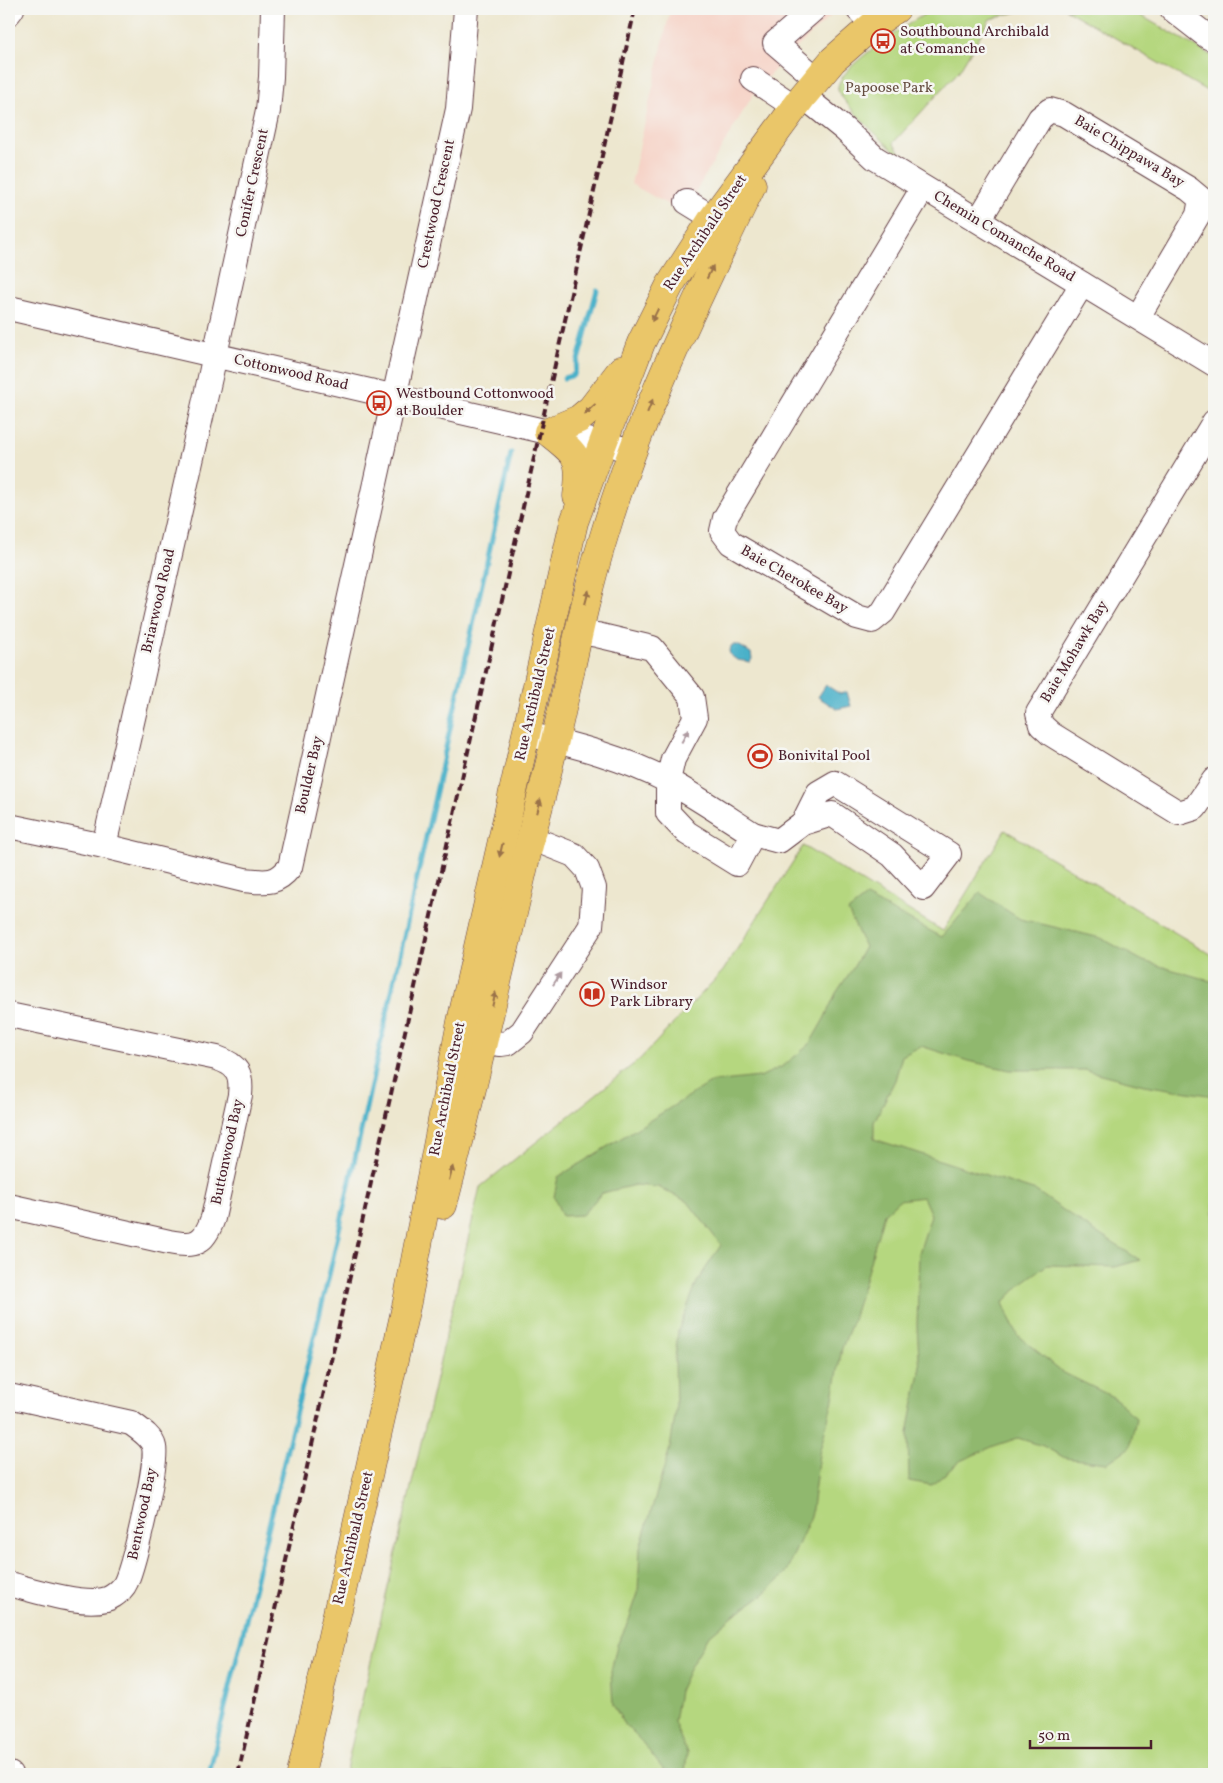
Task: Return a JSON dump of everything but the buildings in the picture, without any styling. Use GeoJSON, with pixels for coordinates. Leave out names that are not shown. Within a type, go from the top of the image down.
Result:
{"type":"FeatureCollection","features":[{"type":"Feature","properties":{"kind":"main road","name":"Rue Archibald Street"},"geometry":{"type":"LineString","coordinates":[[301,1774],[407,1302],[461,1022],[574,522],[641,343],[670,285],[713,218],[778,129],[865,17],[896,9]]}},
{"type":"Feature","properties":{"kind":"main road","name":"Rue Archibald Street"},"geometry":{"type":"LineString","coordinates":[[407,1302],[436,1231],[484,1042],[579,632],[604,535],[632,451],[662,377],[689,315],[778,129]]}},
{"type":"Feature","properties":{"kind":"main road"},"geometry":{"type":"LineString","coordinates":[[574,522],[580,473],[578,462],[570,450],[548,432],[579,419],[591,409],[641,343]]}},
{"type":"Feature","properties":{"kind":"street"},"geometry":{"type":"LineString","coordinates":[[9,13],[12,9]]}},
{"type":"Feature","properties":{"kind":"street","name":"Conifer Crescent"},"geometry":{"type":"LineString","coordinates":[[215,355],[268,111],[272,77],[273,9]]}},
{"type":"Feature","properties":{"kind":"street","name":"Crestwood Crescent"},"geometry":{"type":"LineString","coordinates":[[395,398],[458,109],[466,9]]}},
{"type":"Feature","properties":{"kind":"street"},"geometry":{"type":"LineString","coordinates":[[805,94],[775,43],[814,9]]}},
{"type":"Feature","properties":{"kind":"street"},"geometry":{"type":"LineString","coordinates":[[1172,9],[1208,38],[1214,40]]}},
{"type":"Feature","properties":{"kind":"street"},"geometry":{"type":"LineString","coordinates":[[753,79],[805,94]]}},
{"type":"Feature","properties":{"kind":"street","name":"Chemin Comanche Road"},"geometry":{"type":"LineString","coordinates":[[805,94],[875,158],[1214,364]]}},
{"type":"Feature","properties":{"kind":"street","name":"Baie Chippawa Bay"},"geometry":{"type":"LineString","coordinates":[[979,220],[1040,118],[1050,110],[1064,114],[1189,189],[1201,199],[1198,215],[1138,317]]}},
{"type":"Feature","properties":{"kind":"street","name":"Baie Cherokee Bay"},"geometry":{"type":"LineString","coordinates":[[923,188],[725,518],[722,531],[731,543],[857,617],[872,621],[883,612],[1082,284]]}},
{"type":"Feature","properties":{"kind":"street"},"geometry":{"type":"LineString","coordinates":[[687,202],[713,218]]}},
{"type":"Feature","properties":{"kind":"street","name":"Cottonwood Road"},"geometry":{"type":"LineString","coordinates":[[9,308],[395,398],[548,432],[603,442],[632,451]]}},
{"type":"Feature","properties":{"kind":"street","name":"Briarwood Road"},"geometry":{"type":"LineString","coordinates":[[104,846],[215,355]]}},
{"type":"Feature","properties":{"kind":"street","name":"Boulder Bay"},"geometry":{"type":"LineString","coordinates":[[9,826],[104,846],[244,880],[267,882],[284,875],[290,867],[395,398]]}},
{"type":"Feature","properties":{"kind":"street","name":"Baie Mohawk Bay"},"geometry":{"type":"LineString","coordinates":[[1214,422],[1038,713],[1041,725],[1052,734],[1179,813],[1195,808],[1214,780]]}},
{"type":"Feature","properties":{"kind":"street"},"geometry":{"type":"LineString","coordinates":[[579,632],[652,648],[692,697],[695,718],[672,759],[668,781],[668,813],[687,833],[737,864],[753,834]]}},
{"type":"Feature","properties":{"kind":"street"},"geometry":{"type":"LineString","coordinates":[[527,734],[620,760],[668,781],[753,834],[779,842],[803,823],[832,814],[892,855],[923,888],[948,854],[836,783],[818,793],[803,823]]}},
{"type":"Feature","properties":{"kind":"street"},"geometry":{"type":"LineString","coordinates":[[461,1022],[484,1042],[508,1043],[522,1032],[591,926],[594,888],[587,869],[574,855],[531,838]]}},
{"type":"Feature","properties":{"kind":"street","name":"Buttonwood Bay"},"geometry":{"type":"LineString","coordinates":[[9,1015],[217,1058],[235,1067],[242,1081],[213,1218],[205,1236],[195,1244],[183,1245],[9,1206]]}},
{"type":"Feature","properties":{"kind":"street","name":"Bentwood Bay"},"geometry":{"type":"LineString","coordinates":[[9,1396],[131,1423],[143,1432],[154,1446],[154,1465],[132,1568],[125,1585],[113,1597],[94,1602],[76,1600],[9,1584]]}},
{"type":"Feature","properties":{"kind":"shaded area"},"geometry":{"type":"Polygon","coordinates":[[[674,9],[838,9],[757,88],[683,213],[631,184],[670,11],[674,9]]]}},
{"type":"Feature","properties":{"kind":"green space","name":"Papoose Park"},"geometry":{"type":"Polygon","coordinates":[[[933,9],[1028,9],[990,19],[959,71],[893,143],[906,161],[857,115],[847,104],[838,89],[841,80],[849,69],[862,57],[933,9]]]}},
{"type":"Feature","properties":{"kind":"green space"},"geometry":{"type":"Polygon","coordinates":[[[1065,9],[1129,9],[1214,57],[1214,95],[1065,9]]]}},
{"type":"Feature","properties":{"kind":"green space"},"geometry":{"type":"Polygon","coordinates":[[[1005,830],[1214,956],[1214,1774],[345,1774],[480,1187],[640,1059],[723,971],[803,846],[943,931],[1005,830]]]}},
{"type":"Feature","properties":{"kind":"green space"},"geometry":{"type":"Polygon","coordinates":[[[980,893],[1020,919],[1101,938],[1143,961],[1214,982],[1214,1096],[1144,1085],[1085,1070],[1010,1070],[968,1061],[921,1046],[902,1056],[895,1080],[874,1122],[874,1139],[1036,1191],[1089,1228],[1140,1260],[1115,1267],[1047,1265],[1023,1282],[1003,1303],[1017,1335],[1064,1373],[1115,1398],[1136,1418],[1130,1447],[1107,1463],[1065,1458],[1043,1446],[1018,1438],[960,1461],[932,1485],[909,1481],[908,1433],[920,1372],[917,1326],[919,1253],[931,1215],[923,1197],[899,1200],[884,1214],[853,1320],[842,1348],[832,1404],[819,1454],[811,1516],[785,1574],[763,1595],[735,1614],[708,1637],[691,1665],[679,1691],[674,1722],[687,1753],[685,1774],[678,1774],[663,1769],[642,1742],[626,1726],[613,1705],[611,1671],[617,1645],[629,1620],[638,1593],[640,1548],[670,1448],[676,1410],[675,1358],[678,1331],[697,1282],[721,1245],[688,1202],[658,1187],[635,1185],[602,1193],[582,1215],[562,1216],[554,1197],[558,1177],[712,1082],[760,1077],[783,1066],[809,1045],[836,993],[865,947],[848,911],[866,897],[942,937],[980,893]]]}},
{"type":"Feature","properties":{"kind":"water"},"geometry":{"type":"Polygon","coordinates":[[[732,645],[738,645],[751,653],[752,659],[750,662],[737,660],[730,655],[729,650],[732,645]]]}},
{"type":"Feature","properties":{"kind":"water"},"geometry":{"type":"Polygon","coordinates":[[[826,685],[840,694],[847,692],[851,706],[837,709],[818,697],[826,685]]]}},
{"type":"Feature","properties":{"kind":"waterway"},"geometry":{"type":"LineString","coordinates":[[564,378],[574,375],[597,290]]}},
{"type":"Feature","properties":{"kind":"waterway"},"geometry":{"type":"LineString","coordinates":[[209,1774],[330,1271],[511,453]]}},
{"type":"Feature","properties":{"kind":"railway"},"geometry":{"type":"LineString","coordinates":[[238,1774],[635,9]]}},
{"type":"Feature","properties":{"kind":"place","name":"Southbound Archibald at Comanche"},"geometry":{"type":"Point","coordinates":[883,41]}},
{"type":"Feature","properties":{"kind":"place","name":"Westbound Cottonwood at Boulder"},"geometry":{"type":"Point","coordinates":[379,403]}},
{"type":"Feature","properties":{"kind":"place","name":"Bonivital Pool"},"geometry":{"type":"Point","coordinates":[760,756]}},
{"type":"Feature","properties":{"kind":"place","name":"Windsor Park Library"},"geometry":{"type":"Point","coordinates":[592,994]}}]}
